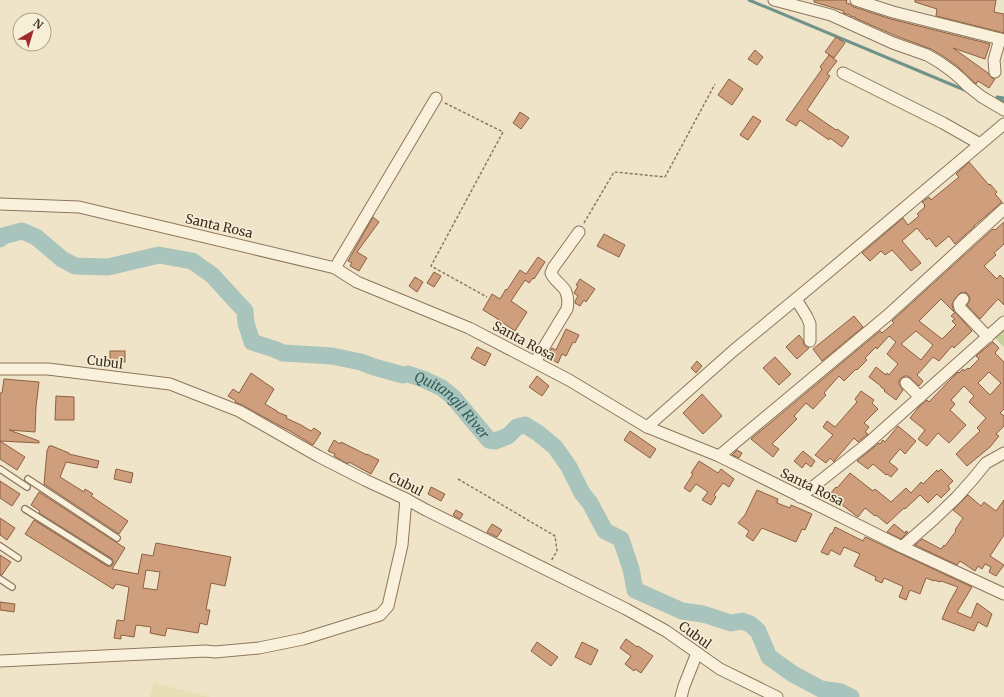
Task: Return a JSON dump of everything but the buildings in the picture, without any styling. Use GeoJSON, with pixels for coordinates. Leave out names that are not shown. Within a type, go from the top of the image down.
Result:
{"type":"FeatureCollection","features":[{"type":"Feature","properties":{"kind":"street"},"geometry":{"type":"LineString","coordinates":[[774,0],[832,15],[893,43],[927,55],[940,62],[982,97],[1004,110]]}},
{"type":"Feature","properties":{"kind":"street"},"geometry":{"type":"LineString","coordinates":[[863,1],[893,12],[1002,40],[994,60],[995,72]]}},
{"type":"Feature","properties":{"kind":"street"},"geometry":{"type":"LineString","coordinates":[[843,73],[980,144]]}},
{"type":"Feature","properties":{"kind":"street"},"geometry":{"type":"LineString","coordinates":[[335,268],[436,98]]}},
{"type":"Feature","properties":{"kind":"street"},"geometry":{"type":"LineString","coordinates":[[647,428],[732,351],[1002,127]]}},
{"type":"Feature","properties":{"kind":"street","name":"Santa Rosa"},"geometry":{"type":"LineString","coordinates":[[0,204],[79,207],[335,268],[357,282],[469,328],[569,380],[647,428],[719,456],[902,547],[1003,591]]}},
{"type":"Feature","properties":{"kind":"street"},"geometry":{"type":"LineString","coordinates":[[719,456],[888,314],[1004,209]]}},
{"type":"Feature","properties":{"kind":"street"},"geometry":{"type":"LineString","coordinates":[[534,362],[567,309],[568,303],[566,292],[553,278],[551,273],[579,232]]}},
{"type":"Feature","properties":{"kind":"street"},"geometry":{"type":"LineString","coordinates":[[796,299],[810,324],[810,341]]}},
{"type":"Feature","properties":{"kind":"street"},"geometry":{"type":"LineString","coordinates":[[963,299],[959,304],[960,308],[988,337]]}},
{"type":"Feature","properties":{"kind":"street"},"geometry":{"type":"LineString","coordinates":[[800,497],[867,444],[1004,322]]}},
{"type":"Feature","properties":{"kind":"street","name":"Cubul"},"geometry":{"type":"LineString","coordinates":[[0,369],[48,369],[170,384],[239,411],[318,456],[626,609],[666,631],[720,669],[776,697]]}},
{"type":"Feature","properties":{"kind":"street"},"geometry":{"type":"LineString","coordinates":[[906,382],[920,397]]}},
{"type":"Feature","properties":{"kind":"street"},"geometry":{"type":"LineString","coordinates":[[902,547],[956,498],[986,463],[1004,453]]}},
{"type":"Feature","properties":{"kind":"street"},"geometry":{"type":"LineString","coordinates":[[0,660],[206,650],[215,652],[259,648],[303,639],[380,615],[388,606],[402,545],[406,499]]}},
{"type":"Feature","properties":{"kind":"street"},"geometry":{"type":"LineString","coordinates":[[681,697],[697,653]]}},
{"type":"Feature","properties":{"kind":"lane"},"geometry":{"type":"LineString","coordinates":[[0,469],[27,486]]}},
{"type":"Feature","properties":{"kind":"lane"},"geometry":{"type":"LineString","coordinates":[[28,479],[118,538]]}},
{"type":"Feature","properties":{"kind":"lane"},"geometry":{"type":"LineString","coordinates":[[25,509],[109,562]]}},
{"type":"Feature","properties":{"kind":"lane"},"geometry":{"type":"LineString","coordinates":[[0,546],[18,558]]}},
{"type":"Feature","properties":{"kind":"lane"},"geometry":{"type":"LineString","coordinates":[[0,579],[12,587]]}},
{"type":"Feature","properties":{"kind":"path"},"geometry":{"type":"LineString","coordinates":[[579,232],[614,172],[665,177],[715,84]]}},
{"type":"Feature","properties":{"kind":"path"},"geometry":{"type":"LineString","coordinates":[[436,98],[503,132],[431,266],[487,297]]}},
{"type":"Feature","properties":{"kind":"path"},"geometry":{"type":"LineString","coordinates":[[458,479],[555,536],[558,551],[546,570]]}},
{"type":"Feature","properties":{"kind":"shaded area"},"geometry":{"type":"Polygon","coordinates":[[[154,683],[210,697],[150,697],[154,683]]]}},
{"type":"Feature","properties":{"kind":"green space"},"geometry":{"type":"Polygon","coordinates":[[[1004,325],[1004,347],[993,336],[1004,325]]]}},
{"type":"Feature","properties":{"kind":"waterway"},"geometry":{"type":"LineString","coordinates":[[749,0],[967,91]]}},
{"type":"Feature","properties":{"kind":"waterway"},"geometry":{"type":"LineString","coordinates":[[1004,98],[997,97],[1004,102]]}},
{"type":"Feature","properties":{"kind":"waterway","name":"Quitangil River"},"geometry":{"type":"LineString","coordinates":[[0,239],[3,236],[22,231],[36,237],[62,259],[75,266],[108,267],[159,255],[192,261],[212,275],[245,311],[246,323],[252,342],[283,353],[332,356],[361,362],[403,375],[408,374],[423,379],[442,388],[453,397],[489,440],[495,441],[508,436],[517,427],[525,425],[538,433],[555,447],[569,467],[582,493],[590,503],[605,531],[621,539],[631,569],[635,590],[682,611],[703,614],[731,623],[742,621],[750,624],[758,631],[769,657],[793,674],[821,689],[841,692],[851,697]]}}]}
